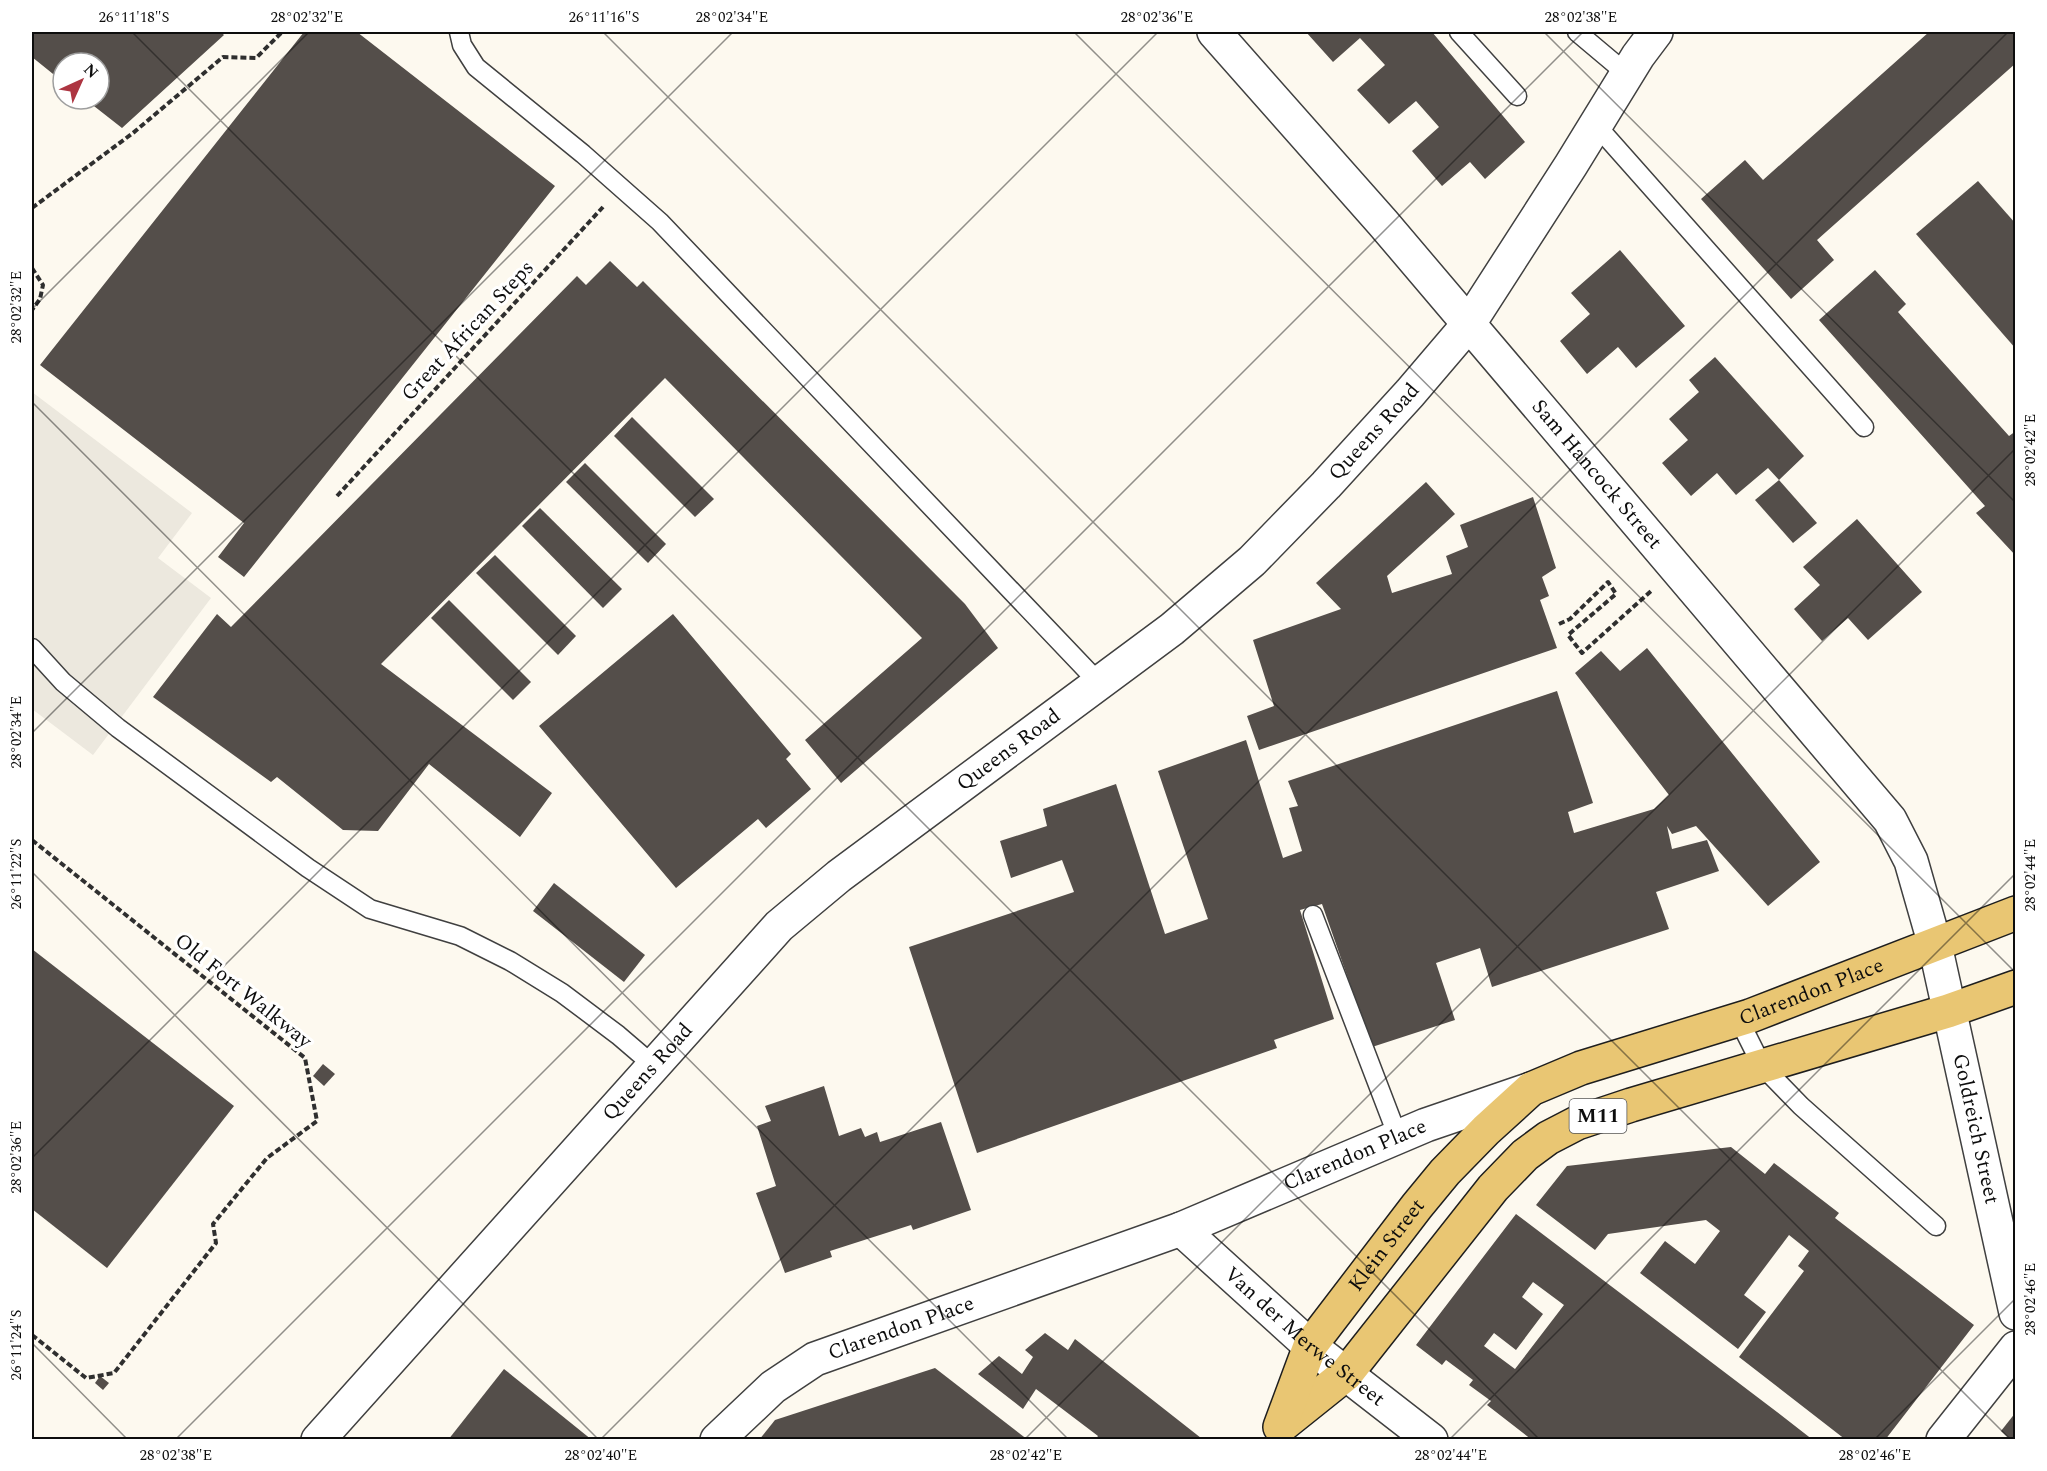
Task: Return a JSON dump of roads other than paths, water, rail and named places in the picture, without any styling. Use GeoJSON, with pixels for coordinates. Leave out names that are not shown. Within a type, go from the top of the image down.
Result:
{"type":"FeatureCollection","features":[{"type":"Feature","properties":{"kind":"main road","name":"Clarendon Place"},"geometry":{"type":"LineString","coordinates":[[1531,1089],[1581,1068],[1739,1020],[2016,913]]}},
{"type":"Feature","properties":{"kind":"main road","name":"M11"},"geometry":{"type":"LineString","coordinates":[[1346,1374],[1493,1188],[1525,1155],[1548,1138],[1577,1123],[1948,1011],[2016,987]]}},
{"type":"Feature","properties":{"kind":"main road","name":"Klein Street"},"geometry":{"type":"LineString","coordinates":[[1275,1433],[1310,1346],[1445,1172],[1531,1089]]}},
{"type":"Feature","properties":{"kind":"main road","name":"Klein Street"},"geometry":{"type":"LineString","coordinates":[[1275,1433],[1346,1374]]}},
{"type":"Feature","properties":{"kind":"street","name":"Sam Hancock Street"},"geometry":{"type":"LineString","coordinates":[[1214,32],[1376,215],[1890,820],[1911,861],[1935,945]]}},
{"type":"Feature","properties":{"kind":"street","name":"Queens Road"},"geometry":{"type":"LineString","coordinates":[[318,1440],[779,926],[839,876],[1173,628],[1252,561],[1326,485],[1468,325],[1656,32]]}},
{"type":"Feature","properties":{"kind":"street","name":"Goldreich Street"},"geometry":{"type":"LineString","coordinates":[[1935,945],[2016,1313]]}},
{"type":"Feature","properties":{"kind":"street","name":"Clarendon Place"},"geometry":{"type":"LineString","coordinates":[[717,1440],[773,1387],[815,1359],[1181,1228],[1425,1125],[1531,1089]]}},
{"type":"Feature","properties":{"kind":"street","name":"Van der Merwe Street"},"geometry":{"type":"LineString","coordinates":[[1181,1228],[1310,1346],[1431,1440]]}},
{"type":"Feature","properties":{"kind":"street"},"geometry":{"type":"LineString","coordinates":[[1943,1440],[2016,1348]]}},
{"type":"Feature","properties":{"kind":"lane"},"geometry":{"type":"LineString","coordinates":[[459,32],[462,45],[476,67],[622,187],[660,222],[1099,682]]}},
{"type":"Feature","properties":{"kind":"lane"},"geometry":{"type":"LineString","coordinates":[[1459,32],[1516,96]]}},
{"type":"Feature","properties":{"kind":"lane"},"geometry":{"type":"LineString","coordinates":[[1577,32],[1627,74]]}},
{"type":"Feature","properties":{"kind":"lane"},"geometry":{"type":"LineString","coordinates":[[1596,125],[1864,427]]}},
{"type":"Feature","properties":{"kind":"lane"},"geometry":{"type":"LineString","coordinates":[[32,648],[63,682],[118,728],[308,868],[370,909],[460,936],[510,961],[562,993],[618,1035],[653,1065]]}},
{"type":"Feature","properties":{"kind":"lane"},"geometry":{"type":"LineString","coordinates":[[1313,915],[1398,1137]]}},
{"type":"Feature","properties":{"kind":"lane"},"geometry":{"type":"LineString","coordinates":[[1739,1020],[1762,1066],[1802,1106],[1936,1226]]}}]}
